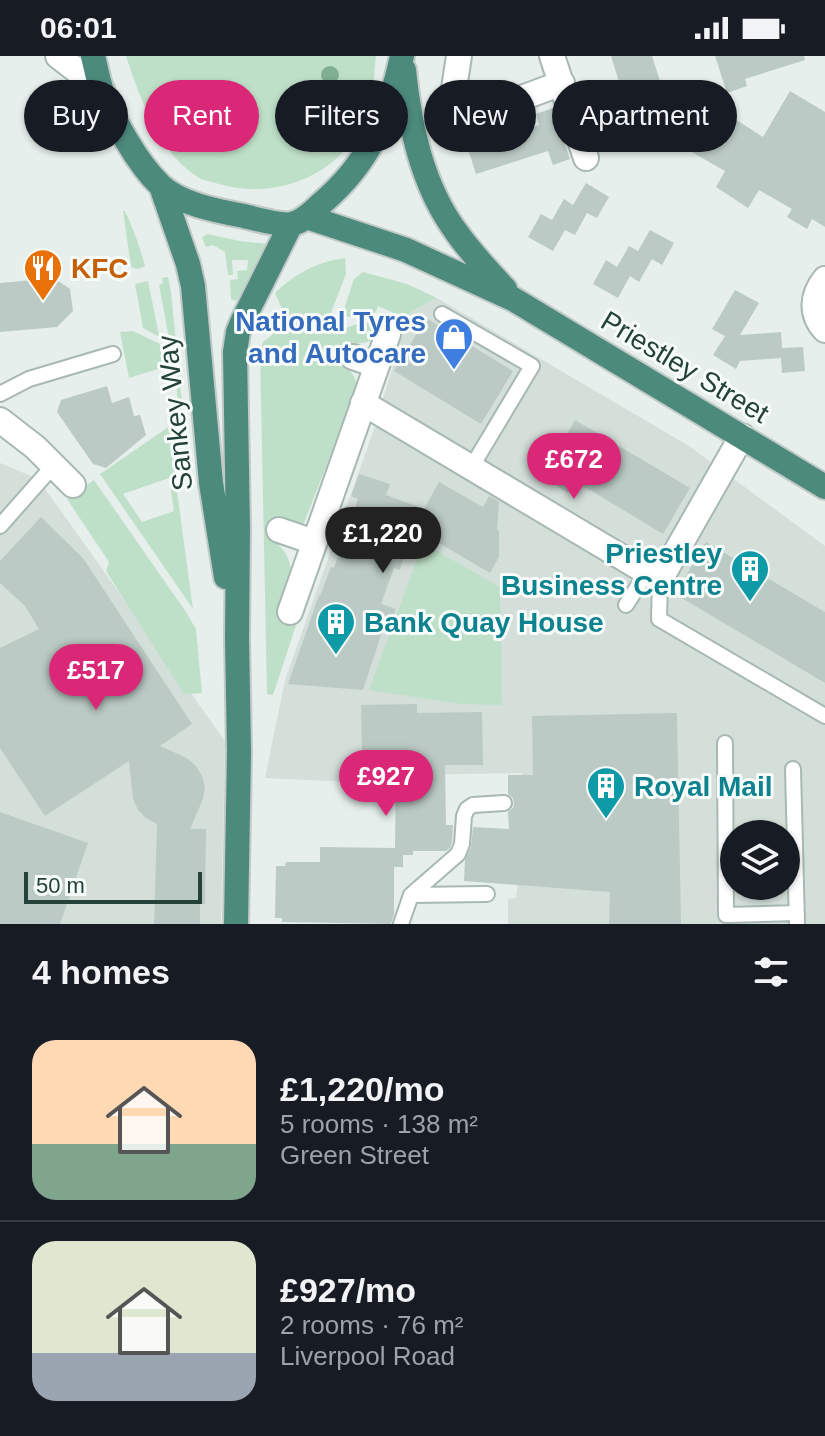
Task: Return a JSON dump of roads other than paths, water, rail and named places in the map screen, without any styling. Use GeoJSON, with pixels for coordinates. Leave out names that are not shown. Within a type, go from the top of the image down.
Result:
{"type":"FeatureCollection","features":[{"type":"Feature","properties":{"kind":"highway"},"geometry":{"type":"LineString","coordinates":[[93,56],[99,80]]}},
{"type":"Feature","properties":{"kind":"highway"},"geometry":{"type":"LineString","coordinates":[[299,220],[336,192],[362,161],[384,120],[402,56]]}},
{"type":"Feature","properties":{"kind":"highway","name":"Priestley Street"},"geometry":{"type":"LineString","coordinates":[[402,56],[407,99],[427,181],[455,232],[513,299]]}},
{"type":"Feature","properties":{"kind":"highway"},"geometry":{"type":"LineString","coordinates":[[128,139],[138,158],[161,186]]}},
{"type":"Feature","properties":{"kind":"highway","name":"Priestley Street"},"geometry":{"type":"LineString","coordinates":[[161,186],[191,203],[223,212],[299,220],[406,250],[513,299],[825,487]]}},
{"type":"Feature","properties":{"kind":"highway","name":"Sankey Way"},"geometry":{"type":"LineString","coordinates":[[161,186],[193,286],[211,483],[237,638]]}},
{"type":"Feature","properties":{"kind":"highway","name":"Sankey Way"},"geometry":{"type":"LineString","coordinates":[[236,924],[238,529],[235,352],[243,320],[299,220]]}},
{"type":"Feature","properties":{"kind":"street"},"geometry":{"type":"LineString","coordinates":[[58,56],[89,80]]}},
{"type":"Feature","properties":{"kind":"street"},"geometry":{"type":"LineString","coordinates":[[459,56],[453,95],[456,112],[471,117],[552,87]]}},
{"type":"Feature","properties":{"kind":"street"},"geometry":{"type":"LineString","coordinates":[[552,56],[561,80]]}},
{"type":"Feature","properties":{"kind":"street"},"geometry":{"type":"LineString","coordinates":[[584,152],[586,158]]}},
{"type":"Feature","properties":{"kind":"street"},"geometry":{"type":"LineString","coordinates":[[825,279],[816,292],[814,303],[815,315],[825,330]]}},
{"type":"Feature","properties":{"kind":"street"},"geometry":{"type":"LineString","coordinates":[[290,612],[388,334]]}},
{"type":"Feature","properties":{"kind":"street"},"geometry":{"type":"LineString","coordinates":[[353,357],[376,365]]}},
{"type":"Feature","properties":{"kind":"street"},"geometry":{"type":"LineString","coordinates":[[363,403],[654,576],[742,436]]}},
{"type":"Feature","properties":{"kind":"street"},"geometry":{"type":"LineString","coordinates":[[0,420],[73,485]]}},
{"type":"Feature","properties":{"kind":"street"},"geometry":{"type":"LineString","coordinates":[[279,530],[314,542]]}},
{"type":"Feature","properties":{"kind":"lane"},"geometry":{"type":"LineString","coordinates":[[442,314],[532,366],[471,468]]}},
{"type":"Feature","properties":{"kind":"lane"},"geometry":{"type":"LineString","coordinates":[[0,394],[29,379],[113,354]]}},
{"type":"Feature","properties":{"kind":"lane"},"geometry":{"type":"LineString","coordinates":[[0,526],[54,465]]}},
{"type":"Feature","properties":{"kind":"lane"},"geometry":{"type":"LineString","coordinates":[[626,605],[654,576]]}},
{"type":"Feature","properties":{"kind":"lane"},"geometry":{"type":"LineString","coordinates":[[654,576],[659,619],[825,716]]}},
{"type":"Feature","properties":{"kind":"lane"},"geometry":{"type":"LineString","coordinates":[[725,743],[726,915],[797,919],[793,769]]}},
{"type":"Feature","properties":{"kind":"lane"},"geometry":{"type":"LineString","coordinates":[[401,924],[411,895],[458,854],[467,809],[473,805],[504,803]]}},
{"type":"Feature","properties":{"kind":"lane"},"geometry":{"type":"LineString","coordinates":[[411,895],[487,894]]}},
{"type":"Feature","properties":{"kind":"place","name":"KFC"},"geometry":{"type":"Point","coordinates":[43,302]}},
{"type":"Feature","properties":{"kind":"place","name":"National Tyres and Autocare"},"geometry":{"type":"Point","coordinates":[454,371]}},
{"type":"Feature","properties":{"kind":"place","name":"Priestley Business Centre"},"geometry":{"type":"Point","coordinates":[750,603]}},
{"type":"Feature","properties":{"kind":"place","name":"Bank Quay House"},"geometry":{"type":"Point","coordinates":[336,656]}},
{"type":"Feature","properties":{"kind":"place","name":"Royal Mail"},"geometry":{"type":"Point","coordinates":[606,820]}}]}
